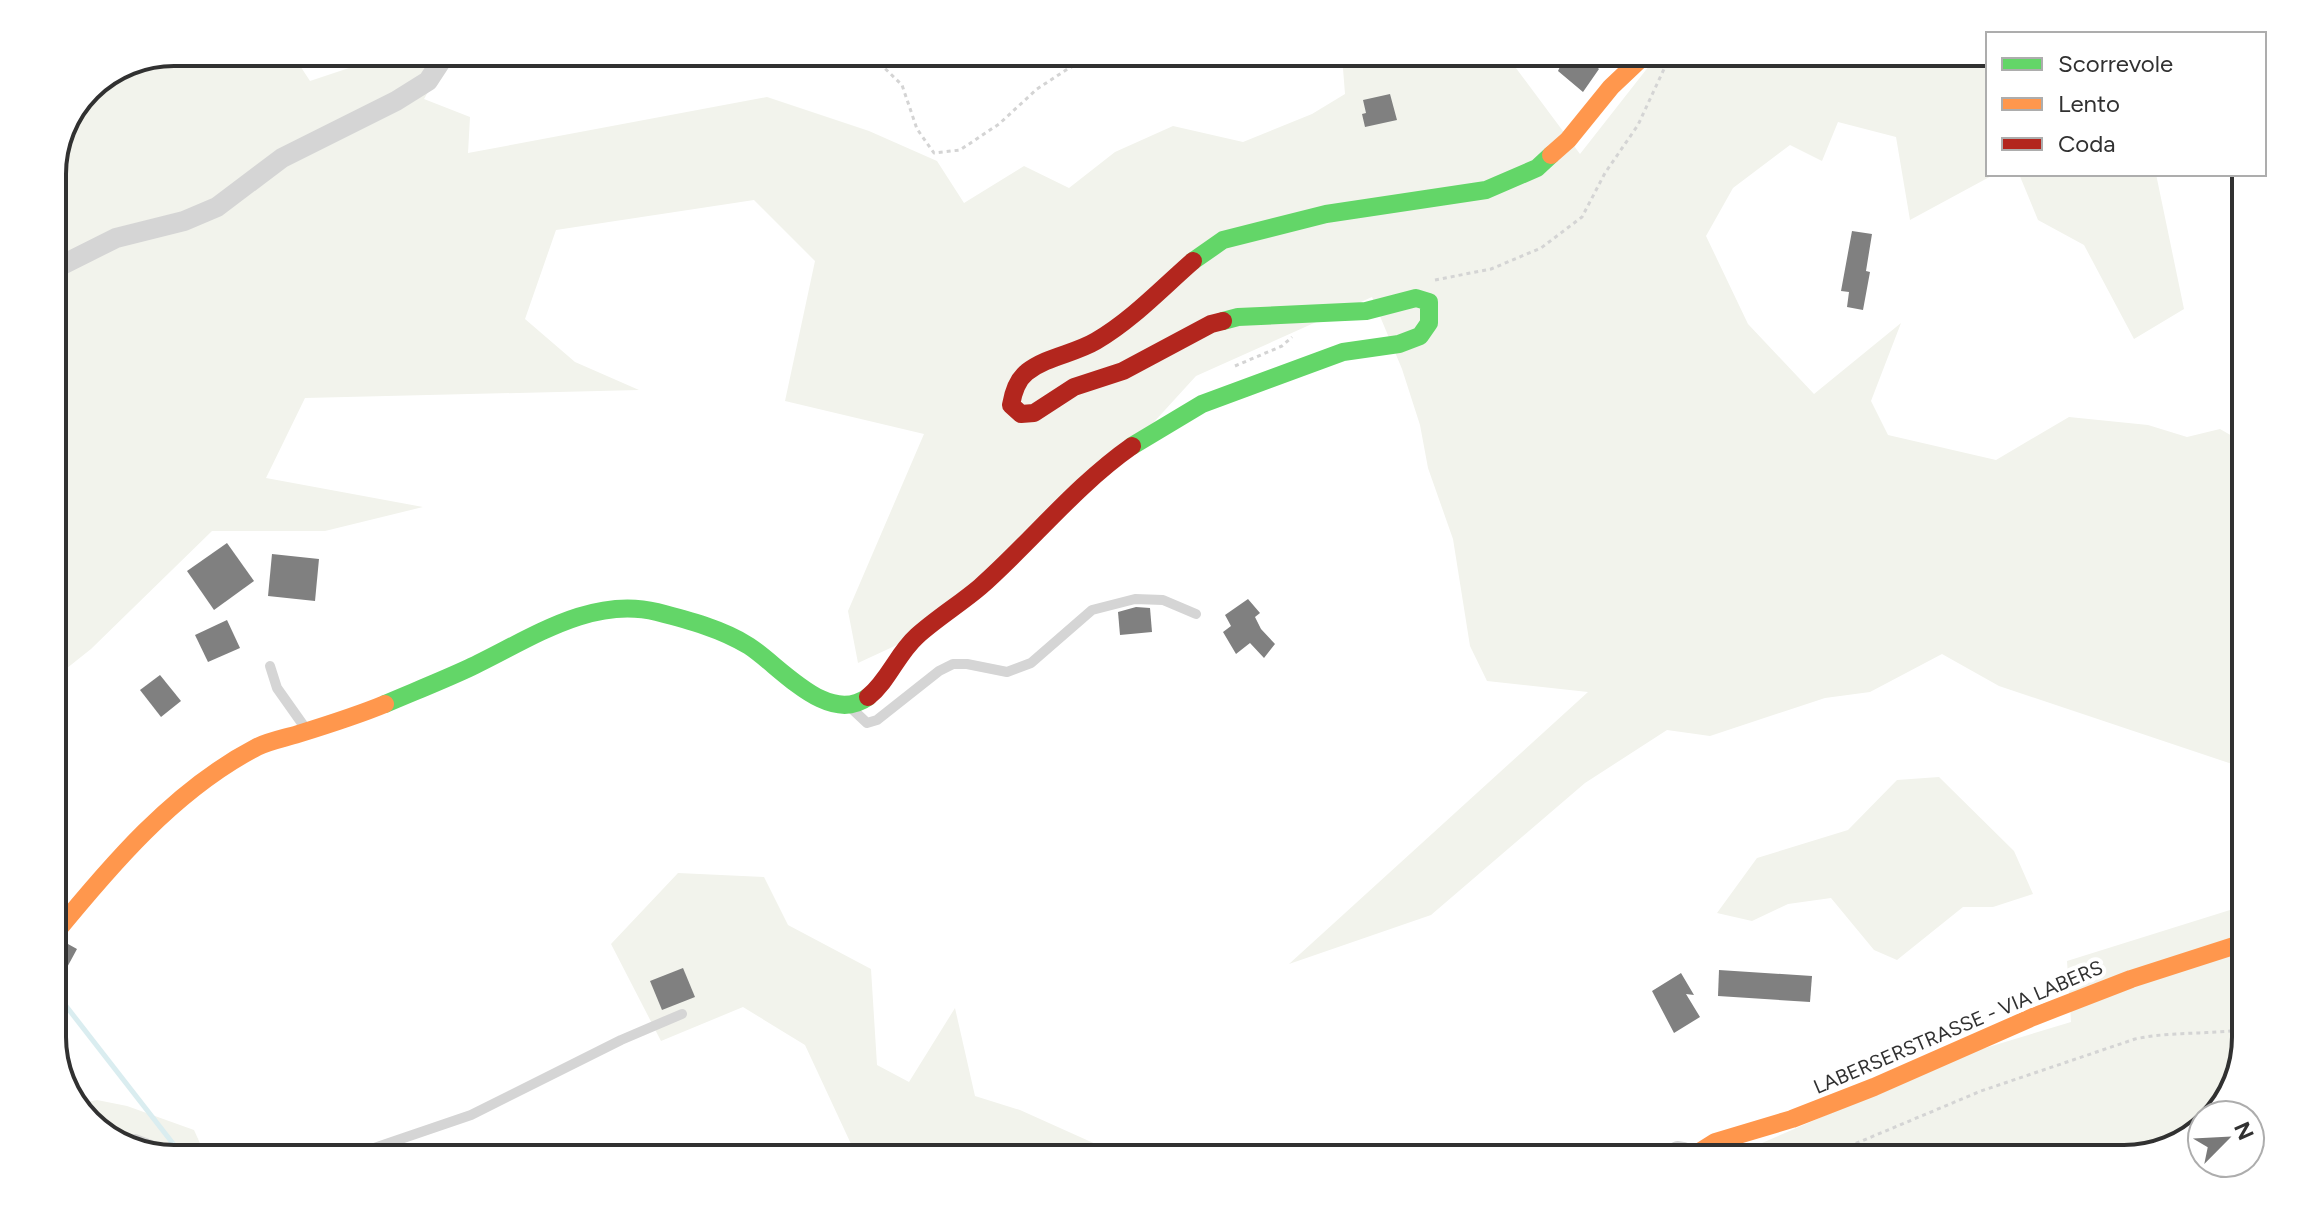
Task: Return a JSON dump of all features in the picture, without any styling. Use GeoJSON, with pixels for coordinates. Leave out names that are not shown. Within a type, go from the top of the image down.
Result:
{"type":"FeatureCollection","features":[{"type":"Feature","properties":{"kind":"street"},"geometry":{"type":"LineString","coordinates":[[66,263],[116,238],[184,221],[217,207],[282,158],[396,101],[428,81],[438,66]]}},
{"type":"Feature","properties":{"kind":"street"},"geometry":{"type":"LineString","coordinates":[[66,920],[155,821],[216,773],[259,746],[362,714],[454,675],[568,619],[610,610],[652,611],[698,623],[747,645],[816,697],[834,705],[849,706],[864,700],[880,687],[900,654],[917,636],[980,587],[1103,466],[1147,435],[1202,404],[1343,352],[1399,344],[1420,336],[1429,323],[1431,309],[1429,302],[1416,298],[1366,311],[1238,317],[1211,324],[1123,371],[1074,387],[1034,413],[1021,414],[1011,405],[1013,392],[1024,374],[1045,361],[1093,343],[1121,324],[1202,253],[1223,240],[1326,214],[1486,190],[1537,168],[1568,140],[1611,87],[1633,66]]}},
{"type":"Feature","properties":{"kind":"street","name":"LABERSERSTRASSE - VIA LABERS"},"geometry":{"type":"LineString","coordinates":[[1710,1145],[1792,1119],[1874,1087],[2033,1017],[2131,979],[2232,947]]}},
{"type":"Feature","properties":{"kind":"lane"},"geometry":{"type":"LineString","coordinates":[[849,706],[867,723],[877,720],[939,671],[953,664],[1007,672],[1031,663],[1092,610],[1110,604],[1135,599],[1163,600],[1196,614]]}},
{"type":"Feature","properties":{"kind":"lane"},"geometry":{"type":"LineString","coordinates":[[270,666],[277,688],[307,731]]}},
{"type":"Feature","properties":{"kind":"lane"},"geometry":{"type":"LineString","coordinates":[[383,1145],[471,1115],[621,1040],[682,1014]]}},
{"type":"Feature","properties":{"kind":"path"},"geometry":{"type":"LineString","coordinates":[[882,66],[902,85],[917,129],[934,153],[960,150],[999,124],[1037,89],[1074,66]]}},
{"type":"Feature","properties":{"kind":"path"},"geometry":{"type":"LineString","coordinates":[[1434,280],[1491,269],[1541,248],[1582,217],[1605,173],[1638,125],[1666,66]]}},
{"type":"Feature","properties":{"kind":"path"},"geometry":{"type":"LineString","coordinates":[[1233,367],[1282,346],[1322,314]]}},
{"type":"Feature","properties":{"kind":"path"},"geometry":{"type":"LineString","coordinates":[[1852,1145],[1981,1091],[2135,1039],[2159,1034],[2232,1030]]}},
{"type":"Feature","properties":{"kind":"shaded area"},"geometry":{"type":"Polygon","coordinates":[[[300,66],[310,81],[355,66],[443,66],[424,99],[470,117],[468,153],[767,97],[869,131],[937,161],[964,203],[1024,166],[1069,188],[1115,152],[1173,126],[1243,142],[1312,114],[1345,94],[1343,66],[1514,66],[1580,154],[1649,66],[1986,66],[1986,176],[1991,176],[1910,220],[1896,137],[1838,122],[1822,161],[1790,145],[1733,188],[1706,236],[1748,324],[1814,394],[1901,323],[1871,401],[1888,435],[1996,460],[2069,417],[2148,425],[2187,437],[2220,429],[2232,436],[2232,764],[1999,686],[1942,654],[1870,692],[1825,698],[1710,736],[1667,730],[1585,783],[1431,915],[1289,964],[1588,692],[1487,681],[1470,646],[1453,539],[1428,468],[1420,425],[1402,369],[1372,297],[1196,376],[1133,445],[899,644],[858,663],[848,611],[924,434],[785,401],[815,261],[754,200],[556,230],[525,319],[575,362],[639,390],[305,398],[266,478],[423,507],[325,531],[212,531],[91,649],[66,669],[66,167],[77,126],[88,108],[120,80],[153,68],[300,66]]]}},
{"type":"Feature","properties":{"kind":"shaded area"},"geometry":{"type":"Polygon","coordinates":[[[2020,176],[2156,176],[2184,309],[2134,339],[2084,245],[2038,220],[2020,176]]]}},
{"type":"Feature","properties":{"kind":"shaded area"},"geometry":{"type":"Polygon","coordinates":[[[1939,777],[2014,851],[2033,894],[1993,907],[1963,907],[1897,960],[1874,950],[1831,898],[1788,904],[1752,921],[1717,913],[1757,858],[1848,830],[1897,780],[1939,777]]]}},
{"type":"Feature","properties":{"kind":"shaded area"},"geometry":{"type":"Polygon","coordinates":[[[678,873],[764,877],[788,925],[871,969],[877,1065],[909,1082],[955,1008],[975,1096],[1020,1110],[1098,1145],[851,1145],[805,1045],[743,1007],[661,1041],[611,944],[678,873]]]}},
{"type":"Feature","properties":{"kind":"shaded area"},"geometry":{"type":"Polygon","coordinates":[[[2232,909],[2230,1058],[2212,1099],[2186,1099],[2186,1126],[2178,1131],[2152,1141],[2124,1145],[1757,1145],[1972,1052],[2071,1022],[2067,961],[2232,909]]]}},
{"type":"Feature","properties":{"kind":"shaded area"},"geometry":{"type":"Polygon","coordinates":[[[97,1100],[127,1106],[194,1130],[201,1145],[160,1144],[126,1134],[103,1118],[88,1102],[97,1100]]]}},
{"type":"Feature","properties":{"kind":"building"},"geometry":{"type":"Polygon","coordinates":[[[1560,66],[1596,66],[1599,69],[1583,92],[1558,71],[1560,66]]]}},
{"type":"Feature","properties":{"kind":"building"},"geometry":{"type":"Polygon","coordinates":[[[1390,94],[1397,120],[1365,127],[1363,100],[1390,94]]]}},
{"type":"Feature","properties":{"kind":"building"},"geometry":{"type":"Polygon","coordinates":[[[1852,231],[1872,234],[1866,271],[1870,272],[1863,310],[1847,307],[1849,292],[1841,291],[1852,231]]]}},
{"type":"Feature","properties":{"kind":"building"},"geometry":{"type":"Polygon","coordinates":[[[227,543],[254,581],[214,610],[187,571],[227,543]]]}},
{"type":"Feature","properties":{"kind":"building"},"geometry":{"type":"Polygon","coordinates":[[[272,554],[319,559],[315,601],[268,596],[272,554]]]}},
{"type":"Feature","properties":{"kind":"building"},"geometry":{"type":"Polygon","coordinates":[[[1248,599],[1260,613],[1255,617],[1261,629],[1275,644],[1264,658],[1250,643],[1236,654],[1223,632],[1231,626],[1225,615],[1248,599]]]}},
{"type":"Feature","properties":{"kind":"building"},"geometry":{"type":"Polygon","coordinates":[[[1136,607],[1150,608],[1152,632],[1120,635],[1118,612],[1136,607]]]}},
{"type":"Feature","properties":{"kind":"building"},"geometry":{"type":"Polygon","coordinates":[[[227,620],[240,648],[208,662],[195,635],[227,620]]]}},
{"type":"Feature","properties":{"kind":"building"},"geometry":{"type":"Polygon","coordinates":[[[160,675],[181,701],[161,717],[140,690],[160,675]]]}},
{"type":"Feature","properties":{"kind":"building"},"geometry":{"type":"Polygon","coordinates":[[[68,944],[77,949],[66,969],[68,944]]]}},
{"type":"Feature","properties":{"kind":"building"},"geometry":{"type":"Polygon","coordinates":[[[683,968],[695,997],[662,1010],[650,981],[683,968]]]}},
{"type":"Feature","properties":{"kind":"building"},"geometry":{"type":"Polygon","coordinates":[[[1719,970],[1812,976],[1810,1002],[1718,996],[1719,970]]]}},
{"type":"Feature","properties":{"kind":"building"},"geometry":{"type":"Polygon","coordinates":[[[1681,973],[1694,995],[1686,994],[1700,1017],[1674,1033],[1652,991],[1681,973]]]}},
{"type":"Feature","properties":{"kind":"waterway"},"geometry":{"type":"LineString","coordinates":[[66,1006],[174,1145]]}},
{"type":"Feature","properties":{"kind":"traffic: fast"},"geometry":{"type":"LineString","coordinates":[[1193,261],[1223,240],[1326,214],[1486,190],[1537,168],[1551,155]]}},
{"type":"Feature","properties":{"kind":"traffic: fast"},"geometry":{"type":"LineString","coordinates":[[1132,446],[1202,404],[1343,352],[1399,344],[1420,336],[1429,323],[1429,302],[1416,298],[1366,311],[1238,317],[1223,321]]}},
{"type":"Feature","properties":{"kind":"traffic: fast"},"geometry":{"type":"LineString","coordinates":[[385,704],[583,615],[632,608],[681,618],[728,635],[749,646],[821,699],[837,704],[853,704],[868,697]]}},
{"type":"Feature","properties":{"kind":"traffic: slow"},"geometry":{"type":"LineString","coordinates":[[1551,155],[1633,66]]}},
{"type":"Feature","properties":{"kind":"traffic: slow"},"geometry":{"type":"LineString","coordinates":[[66,920],[145,832],[171,807],[227,765],[262,745],[385,704]]}},
{"type":"Feature","properties":{"kind":"traffic: slow"},"geometry":{"type":"LineString","coordinates":[[1710,1145],[1792,1119],[1874,1087],[2033,1017],[2131,979],[2232,947]]}},
{"type":"Feature","properties":{"kind":"traffic: jam"},"geometry":{"type":"LineString","coordinates":[[1193,261],[1109,333],[1027,372],[1016,387],[1011,405],[1021,414],[1034,413],[1074,387],[1123,371],[1211,324],[1223,321]]}},
{"type":"Feature","properties":{"kind":"traffic: jam"},"geometry":{"type":"LineString","coordinates":[[868,697],[917,636],[980,587],[1092,478],[1132,446]]}}]}
